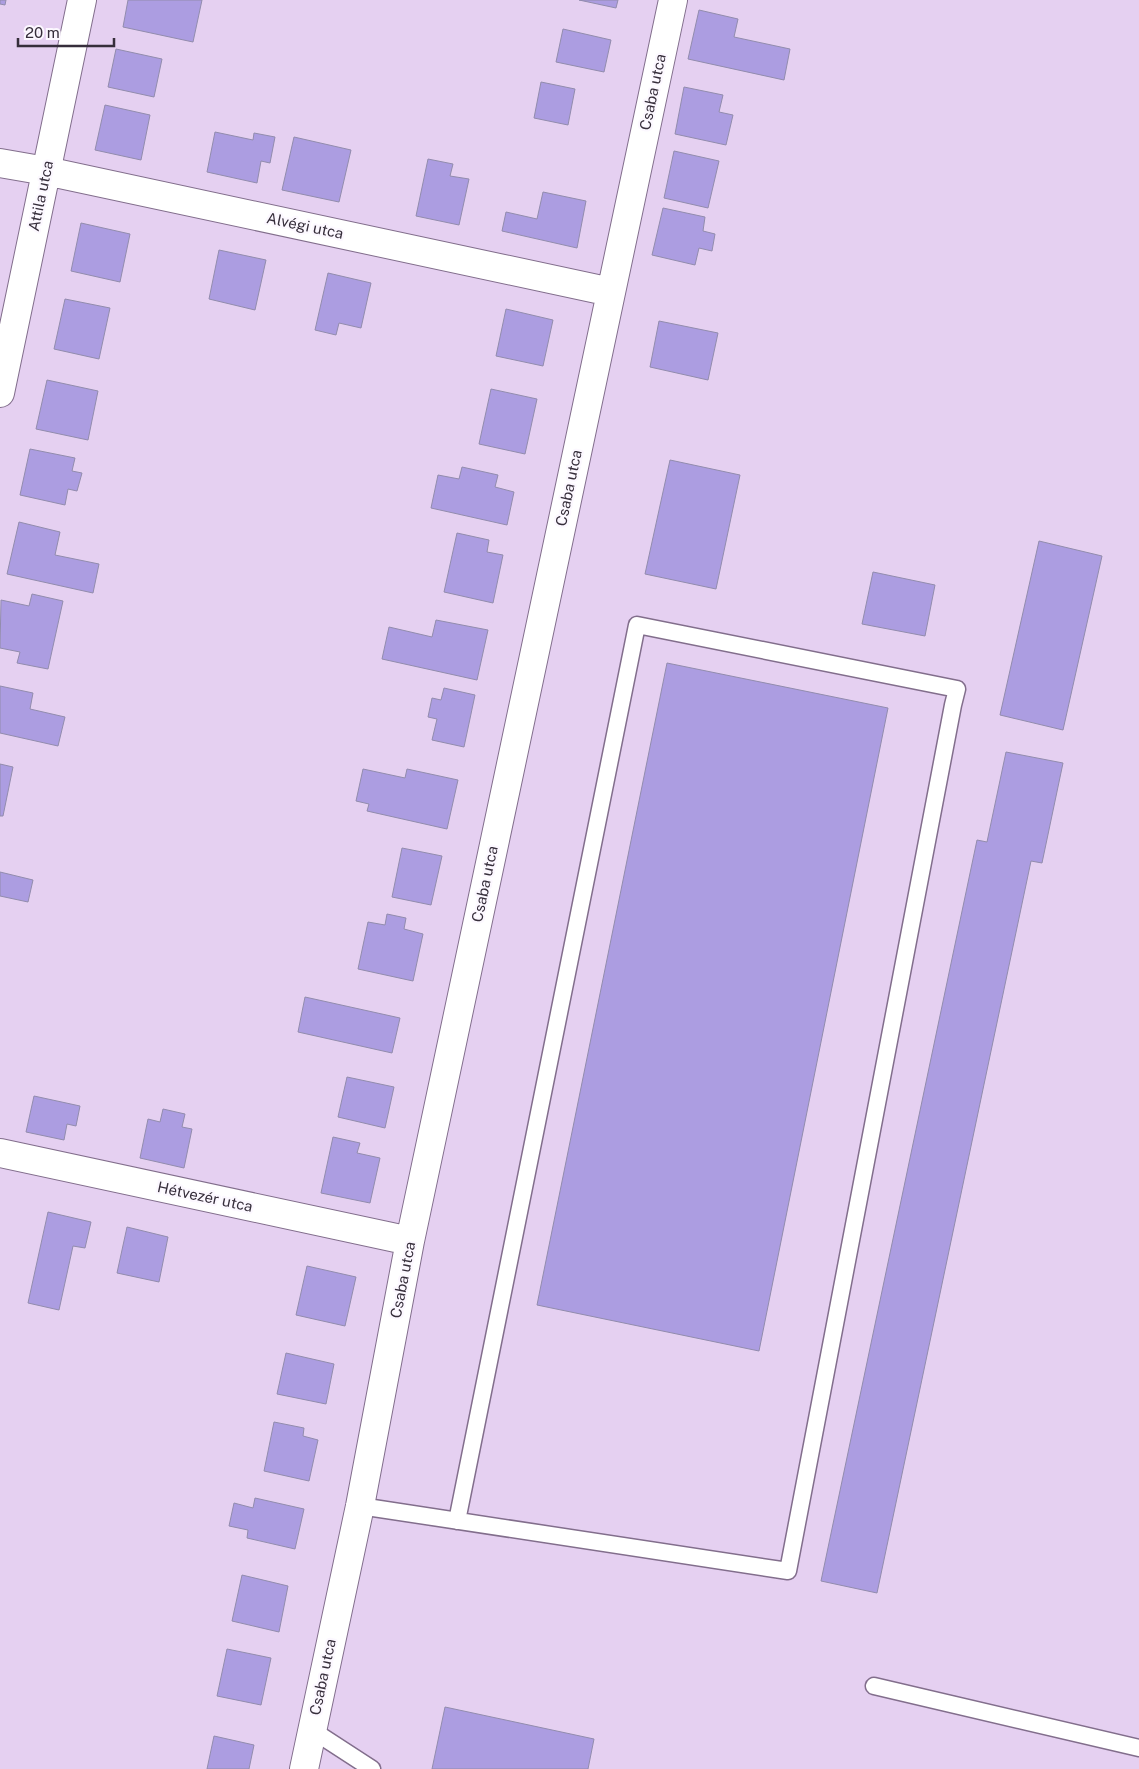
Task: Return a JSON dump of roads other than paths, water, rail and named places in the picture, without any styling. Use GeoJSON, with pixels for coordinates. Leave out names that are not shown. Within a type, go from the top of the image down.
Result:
{"type":"FeatureCollection","features":[{"type":"Feature","properties":{"kind":"street","name":"Attila utca"},"geometry":{"type":"LineString","coordinates":[[0,393],[82,0]]}},
{"type":"Feature","properties":{"kind":"street","name":"Csaba utca"},"geometry":{"type":"LineString","coordinates":[[304,1769],[360,1506],[410,1241],[673,0]]}},
{"type":"Feature","properties":{"kind":"street","name":"Alvégi utca"},"geometry":{"type":"LineString","coordinates":[[0,163],[46,171],[611,292]]}},
{"type":"Feature","properties":{"kind":"street","name":"Hétvezér utca"},"geometry":{"type":"LineString","coordinates":[[0,1153],[410,1241]]}},
{"type":"Feature","properties":{"kind":"lane"},"geometry":{"type":"LineString","coordinates":[[360,1506],[456,1521],[788,1571],[957,689],[638,625],[456,1521]]}},
{"type":"Feature","properties":{"kind":"lane"},"geometry":{"type":"LineString","coordinates":[[874,1686],[1139,1748]]}},
{"type":"Feature","properties":{"kind":"lane"},"geometry":{"type":"LineString","coordinates":[[312,1730],[372,1769]]}}]}
